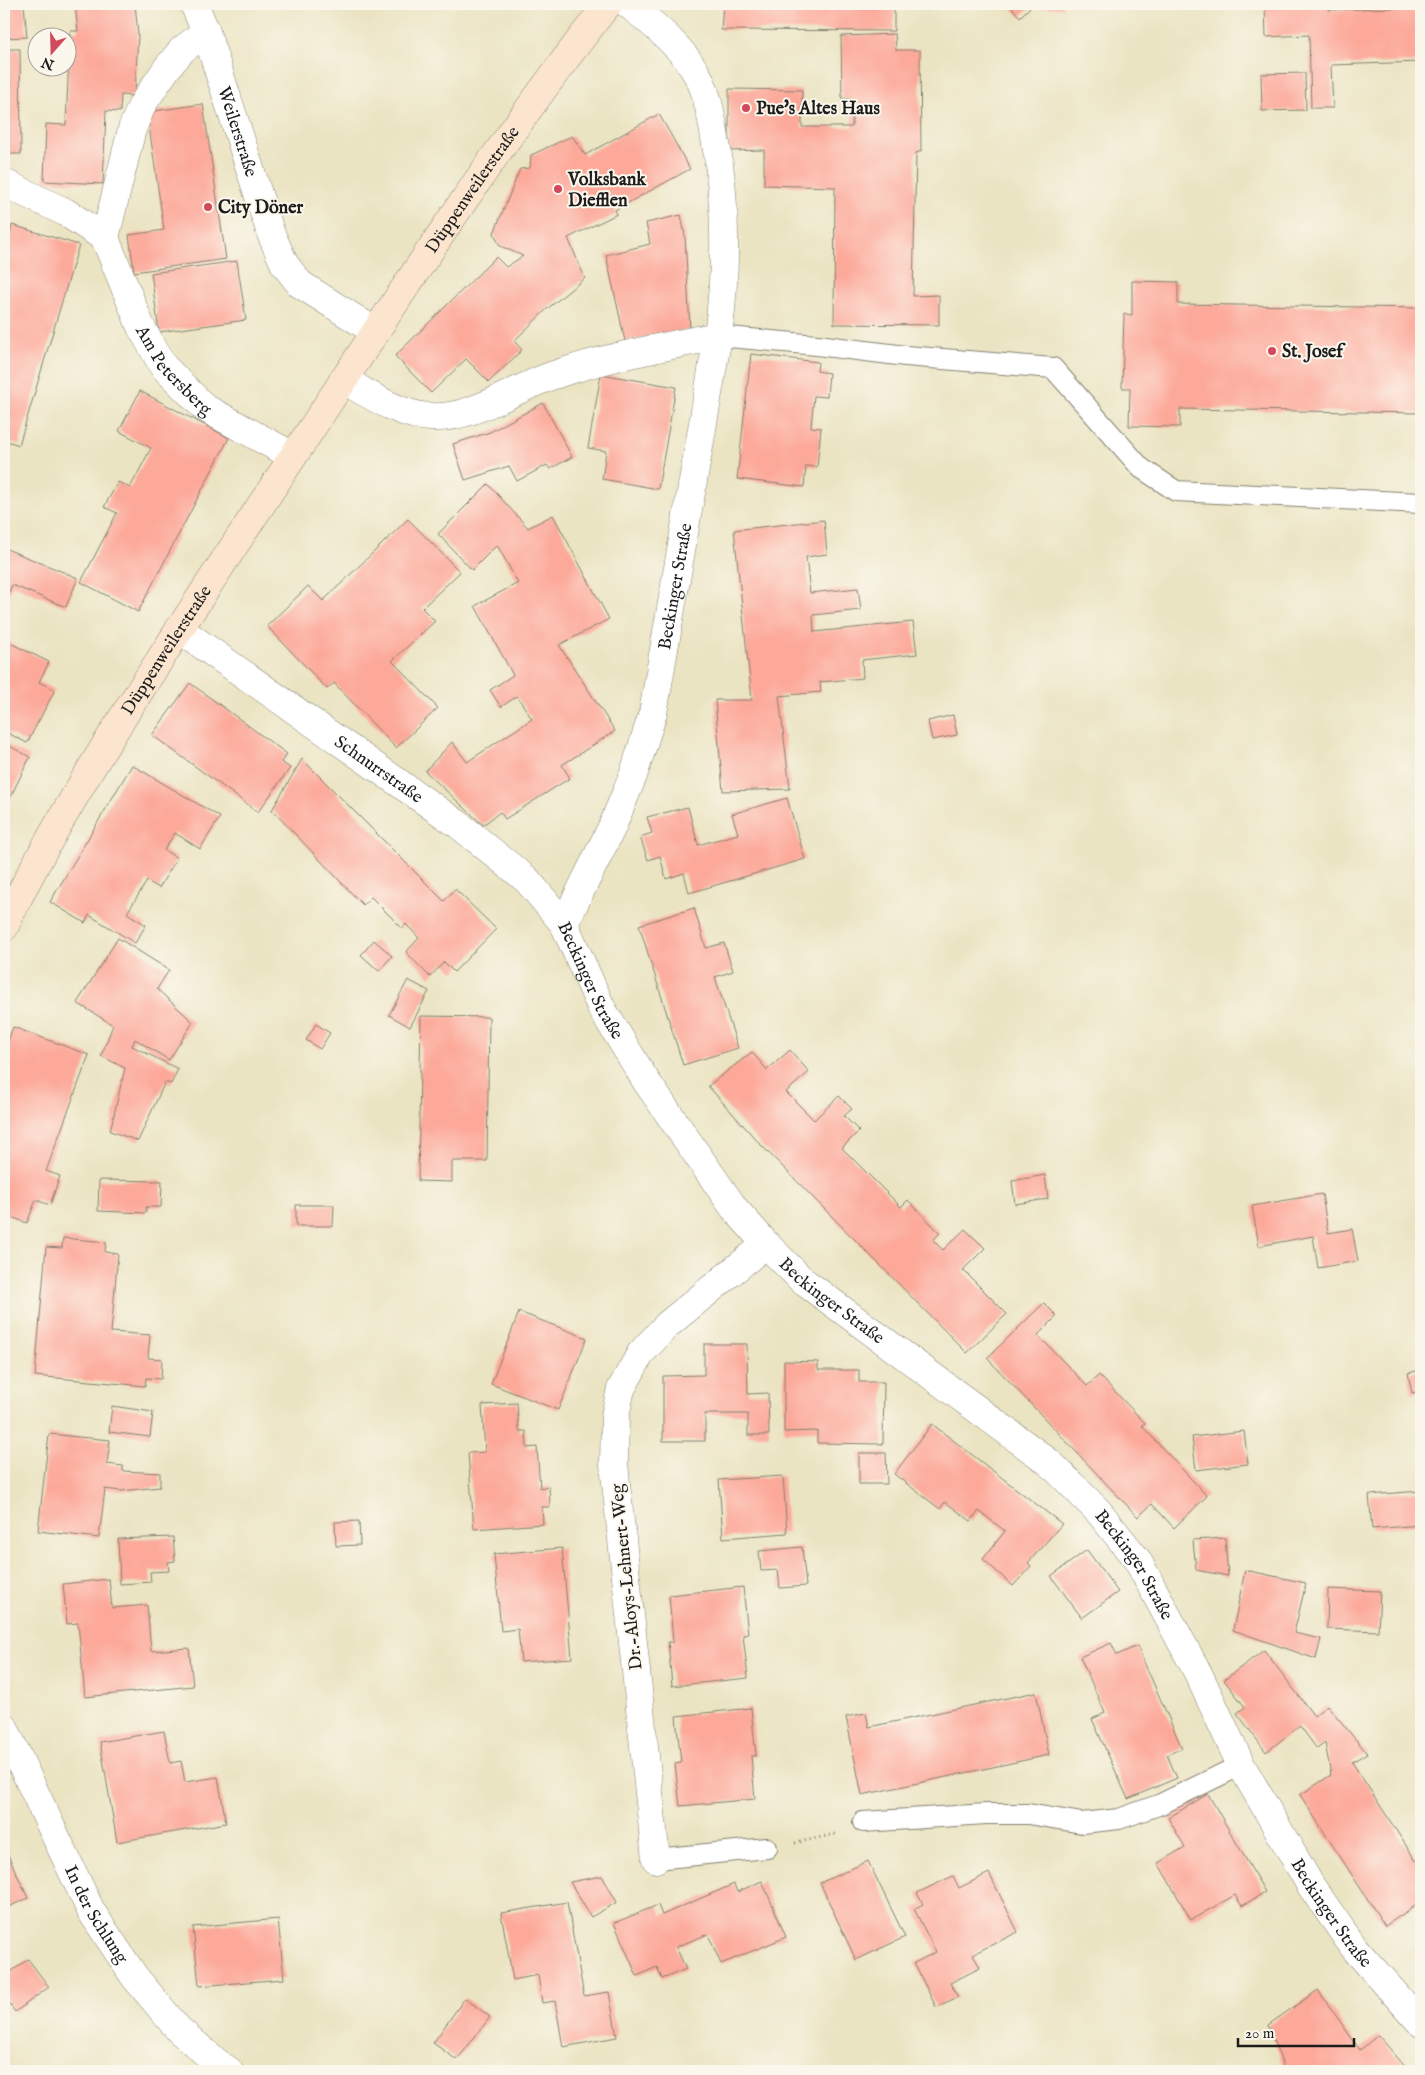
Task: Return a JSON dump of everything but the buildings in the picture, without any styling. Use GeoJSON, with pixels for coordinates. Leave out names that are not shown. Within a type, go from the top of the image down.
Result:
{"type":"FeatureCollection","features":[{"type":"Feature","properties":{"kind":"street","name":"Weilerstraße"},"geometry":{"type":"LineString","coordinates":[[194,4],[206,32],[271,234],[285,265],[300,284],[376,332]]}},
{"type":"Feature","properties":{"kind":"street","name":"Düppenweilerstraße"},"geometry":{"type":"LineString","coordinates":[[4,928],[45,846],[179,629],[343,380],[479,179],[580,38],[608,4]]}},
{"type":"Feature","properties":{"kind":"street","name":"Beckinger Straße"},"geometry":{"type":"LineString","coordinates":[[628,4],[683,54],[699,78],[712,119],[722,171],[725,222],[724,288],[718,336],[653,713],[633,776],[612,828],[564,924],[602,1009],[646,1080],[734,1208],[766,1244],[803,1281],[1050,1463],[1099,1512],[1138,1561],[1198,1673],[1241,1765],[1310,1886],[1355,1949],[1421,2023]]}},
{"type":"Feature","properties":{"kind":"street"},"geometry":{"type":"LineString","coordinates":[[4,184],[65,212],[105,238],[132,129],[142,105],[167,68],[182,50],[206,32]]}},
{"type":"Feature","properties":{"kind":"street","name":"Am Petersberg"},"geometry":{"type":"LineString","coordinates":[[105,238],[141,328],[163,366],[205,408],[293,456]]}},
{"type":"Feature","properties":{"kind":"street"},"geometry":{"type":"LineString","coordinates":[[343,380],[405,413],[430,417],[461,414],[551,376],[628,354],[718,336]]}},
{"type":"Feature","properties":{"kind":"street","name":"Schnurrstraße"},"geometry":{"type":"LineString","coordinates":[[179,629],[459,825],[528,880],[564,924]]}},
{"type":"Feature","properties":{"kind":"street","name":"Dr.-Aloys-Lehnert-Weg"},"geometry":{"type":"LineString","coordinates":[[656,1859],[614,1464],[615,1416],[621,1389],[641,1353],[667,1325],[766,1244]]}},
{"type":"Feature","properties":{"kind":"street","name":"In der Schlung"},"geometry":{"type":"LineString","coordinates":[[4,1727],[91,1911],[134,1976],[179,2030],[229,2071]]}},
{"type":"Feature","properties":{"kind":"lane"},"geometry":{"type":"LineString","coordinates":[[718,336],[817,345],[906,356],[1052,368],[1141,468],[1176,491],[1421,503]]}},
{"type":"Feature","properties":{"kind":"lane"},"geometry":{"type":"LineString","coordinates":[[863,1822],[986,1814],[1028,1814],[1082,1823],[1119,1819],[1161,1804],[1241,1765]]}},
{"type":"Feature","properties":{"kind":"lane","name":"Dr.-Aloys-Lehnert-Weg"},"geometry":{"type":"LineString","coordinates":[[656,1859],[767,1848]]}},
{"type":"Feature","properties":{"kind":"path"},"geometry":{"type":"LineString","coordinates":[[767,1848],[843,1833],[863,1822]]}},
{"type":"Feature","properties":{"kind":"place","name":"Pue's Altes Haus"},"geometry":{"type":"Point","coordinates":[746,108]}},
{"type":"Feature","properties":{"kind":"place","name":"Volksbank Diefflen"},"geometry":{"type":"Point","coordinates":[558,189]}},
{"type":"Feature","properties":{"kind":"place","name":"City Döner"},"geometry":{"type":"Point","coordinates":[208,207]}},
{"type":"Feature","properties":{"kind":"place","name":"St. Josef"},"geometry":{"type":"Point","coordinates":[1272,351]}}]}
